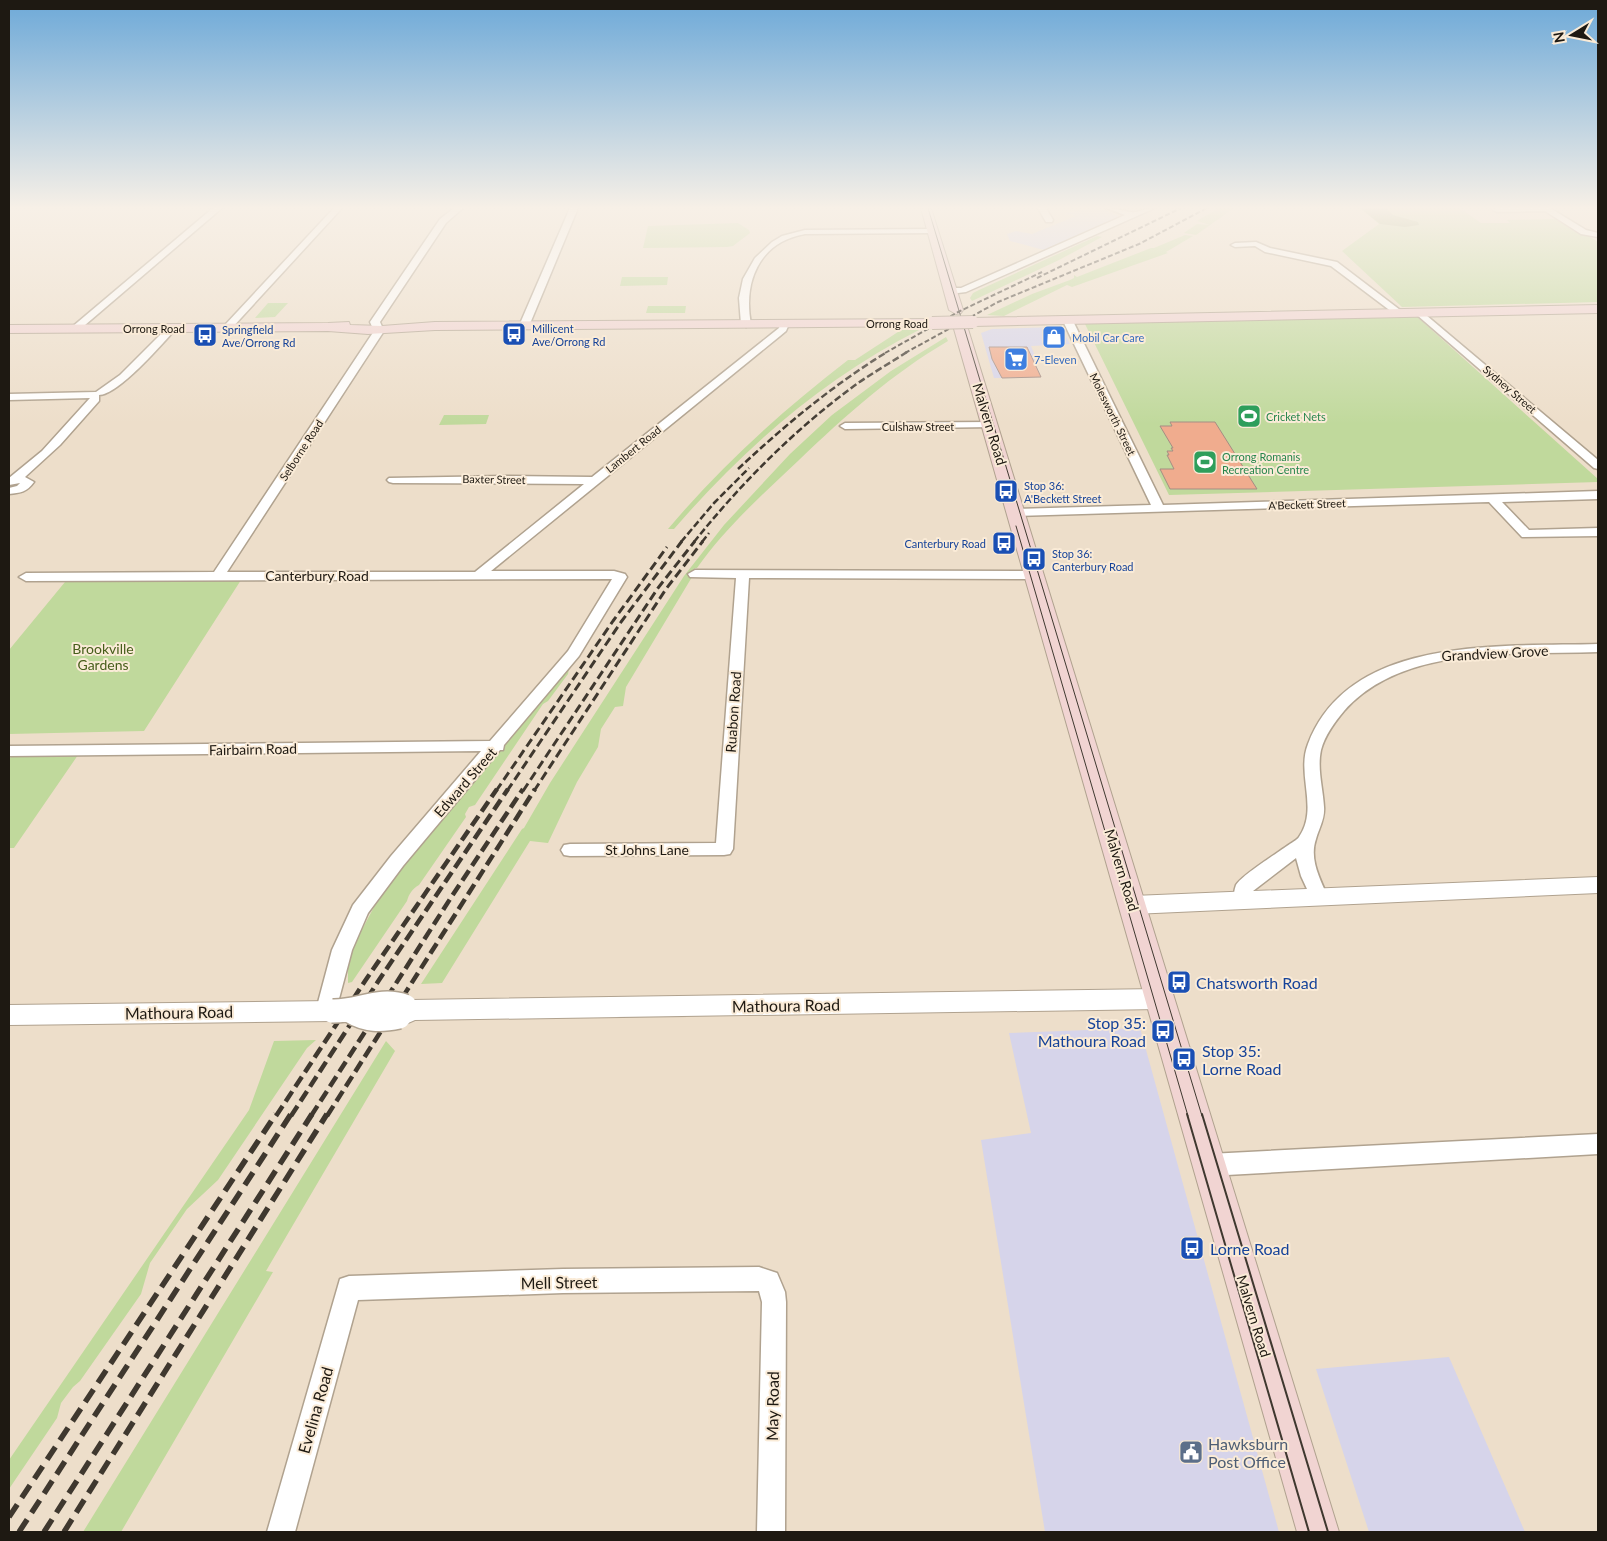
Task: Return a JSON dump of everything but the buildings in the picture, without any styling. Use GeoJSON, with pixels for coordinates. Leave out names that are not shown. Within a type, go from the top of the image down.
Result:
{"type":"FeatureCollection","features":[{"type":"Feature","properties":{"kind":"main road","name":"Malvern Road"},"geometry":{"type":"LineString","coordinates":[[948,280],[1318,1532]]}},
{"type":"Feature","properties":{"kind":"main road","name":"Orrong Road"},"geometry":{"type":"LineString","coordinates":[[9,329],[328,327],[343,329],[435,326],[895,323],[936,314],[959,312],[1068,320],[1598,309]]}},
{"type":"Feature","properties":{"kind":"main road"},"geometry":{"type":"LineString","coordinates":[[936,314],[959,312]]}},
{"type":"Feature","properties":{"kind":"street"},"geometry":{"type":"LineString","coordinates":[[75,329],[133,280]]}},
{"type":"Feature","properties":{"kind":"street"},"geometry":{"type":"LineString","coordinates":[[227,328],[271,280]]}},
{"type":"Feature","properties":{"kind":"street"},"geometry":{"type":"LineString","coordinates":[[377,327],[375,322],[403,280]]}},
{"type":"Feature","properties":{"kind":"street"},"geometry":{"type":"LineString","coordinates":[[524,326],[544,280]]}},
{"type":"Feature","properties":{"kind":"street"},"geometry":{"type":"LineString","coordinates":[[746,324],[743,298],[748,280]]}},
{"type":"Feature","properties":{"kind":"street"},"geometry":{"type":"LineString","coordinates":[[959,312],[962,290],[985,280]]}},
{"type":"Feature","properties":{"kind":"street"},"geometry":{"type":"LineString","coordinates":[[1356,280],[1399,313]]}},
{"type":"Feature","properties":{"kind":"street","name":"Sydney Street"},"geometry":{"type":"LineString","coordinates":[[1420,313],[1598,466]]}},
{"type":"Feature","properties":{"kind":"street","name":"Molesworth Street"},"geometry":{"type":"LineString","coordinates":[[1068,320],[1158,508]]}},
{"type":"Feature","properties":{"kind":"street","name":"Lambert Road"},"geometry":{"type":"LineString","coordinates":[[480,574],[777,334],[783,329],[784,324]]}},
{"type":"Feature","properties":{"kind":"street","name":"Selborne Road"},"geometry":{"type":"LineString","coordinates":[[220,575],[378,332],[377,327]]}},
{"type":"Feature","properties":{"kind":"street"},"geometry":{"type":"LineString","coordinates":[[9,499],[16,485],[37,461],[172,328]]}},
{"type":"Feature","properties":{"kind":"street"},"geometry":{"type":"LineString","coordinates":[[9,397],[102,395]]}},
{"type":"Feature","properties":{"kind":"street"},"geometry":{"type":"LineString","coordinates":[[84,414],[102,395]]}},
{"type":"Feature","properties":{"kind":"street","name":"Culshaw Street"},"geometry":{"type":"LineString","coordinates":[[845,426],[990,425]]}},
{"type":"Feature","properties":{"kind":"street","name":"Baxter Street"},"geometry":{"type":"LineString","coordinates":[[392,480],[505,478],[595,481]]}},
{"type":"Feature","properties":{"kind":"street","name":"A'Beckett Street"},"geometry":{"type":"LineString","coordinates":[[1016,513],[1598,495]]}},
{"type":"Feature","properties":{"kind":"street"},"geometry":{"type":"LineString","coordinates":[[1492,498],[1526,534],[1598,532]]}},
{"type":"Feature","properties":{"kind":"street"},"geometry":{"type":"LineString","coordinates":[[695,574],[1034,575]]}},
{"type":"Feature","properties":{"kind":"street","name":"Ruabon Road"},"geometry":{"type":"LineString","coordinates":[[724,849],[743,574]]}},
{"type":"Feature","properties":{"kind":"street","name":"Canterbury Road"},"geometry":{"type":"LineString","coordinates":[[26,577],[607,575]]}},
{"type":"Feature","properties":{"kind":"street","name":"Edward Street"},"geometry":{"type":"LineString","coordinates":[[336,1011],[342,950],[360,910],[397,861],[497,746],[582,642],[620,580],[618,576],[607,575]]}},
{"type":"Feature","properties":{"kind":"street","name":"Grandview Grove"},"geometry":{"type":"LineString","coordinates":[[1319,897],[1306,870],[1306,841],[1313,827],[1316,809],[1312,757],[1316,742],[1336,710],[1345,700],[1364,685],[1404,665],[1438,656],[1598,648]]}},
{"type":"Feature","properties":{"kind":"street","name":"Fairbairn Road"},"geometry":{"type":"LineString","coordinates":[[9,752],[497,746]]}},
{"type":"Feature","properties":{"kind":"street"},"geometry":{"type":"LineString","coordinates":[[1242,900],[1244,888],[1306,841]]}},
{"type":"Feature","properties":{"kind":"street","name":"St Johns Lane"},"geometry":{"type":"LineString","coordinates":[[570,850],[724,849]]}},
{"type":"Feature","properties":{"kind":"street"},"geometry":{"type":"LineString","coordinates":[[1133,905],[1598,885]]}},
{"type":"Feature","properties":{"kind":"street","name":"Mathoura Road"},"geometry":{"type":"LineString","coordinates":[[9,1014],[336,1011],[368,1020],[405,1011],[1160,999]]}},
{"type":"Feature","properties":{"kind":"street"},"geometry":{"type":"LineString","coordinates":[[1209,1165],[1598,1144]]}},
{"type":"Feature","properties":{"kind":"street","name":"Mell Street"},"geometry":{"type":"LineString","coordinates":[[349,1288],[562,1281],[759,1279],[768,1282]]}},
{"type":"Feature","properties":{"kind":"street","name":"May Road"},"geometry":{"type":"LineString","coordinates":[[768,1282],[773,1292],[774,1302],[771,1532]]}},
{"type":"Feature","properties":{"kind":"street","name":"Evelina Road"},"geometry":{"type":"LineString","coordinates":[[281,1532],[349,1288]]}},
{"type":"Feature","properties":{"kind":"shaded area"},"geometry":{"type":"Polygon","coordinates":[[[1056,327],[1062,329],[1070,344],[1031,346],[1038,363],[1035,364],[1041,377],[994,378],[981,333],[992,329],[1056,327]]]}},
{"type":"Feature","properties":{"kind":"shaded area"},"geometry":{"type":"Polygon","coordinates":[[[1140,1028],[1279,1532],[1045,1532],[981,1140],[1031,1133],[1009,1033],[1140,1028]]]}},
{"type":"Feature","properties":{"kind":"shaded area"},"geometry":{"type":"Polygon","coordinates":[[[1449,1357],[1525,1532],[1369,1532],[1316,1369],[1449,1357]]]}},
{"type":"Feature","properties":{"kind":"green space"},"geometry":{"type":"Polygon","coordinates":[[[621,280],[668,280],[667,285],[620,286],[621,280]]]}},
{"type":"Feature","properties":{"kind":"green space"},"geometry":{"type":"Polygon","coordinates":[[[1001,280],[1017,280],[972,301],[970,298],[973,293],[1001,280]]]}},
{"type":"Feature","properties":{"kind":"green space"},"geometry":{"type":"Polygon","coordinates":[[[1070,280],[1092,280],[1072,287],[1067,285],[1004,316],[987,315],[1032,294],[1070,280]]]}},
{"type":"Feature","properties":{"kind":"green space"},"geometry":{"type":"Polygon","coordinates":[[[1373,280],[1598,280],[1598,302],[1402,307],[1373,280]]]}},
{"type":"Feature","properties":{"kind":"green space"},"geometry":{"type":"Polygon","coordinates":[[[268,303],[288,303],[275,317],[255,318],[268,303]]]}},
{"type":"Feature","properties":{"kind":"green space"},"geometry":{"type":"Polygon","coordinates":[[[648,306],[686,306],[685,313],[646,313],[648,306]]]}},
{"type":"Feature","properties":{"kind":"green space"},"geometry":{"type":"Polygon","coordinates":[[[1414,314],[1598,479],[1598,482],[1169,495],[1084,322],[1414,314]]]}},
{"type":"Feature","properties":{"kind":"green space"},"geometry":{"type":"Polygon","coordinates":[[[901,330],[919,330],[850,370],[787,417],[728,470],[674,529],[668,529],[709,483],[776,419],[848,360],[855,360],[901,330]]]}},
{"type":"Feature","properties":{"kind":"green space"},"geometry":{"type":"Polygon","coordinates":[[[946,337],[948,341],[889,381],[834,427],[745,511],[697,568],[695,568],[692,577],[626,687],[623,706],[615,707],[601,729],[598,747],[577,782],[548,843],[530,841],[442,983],[421,984],[524,828],[550,783],[684,576],[724,525],[790,454],[832,415],[891,371],[946,337]]]}},
{"type":"Feature","properties":{"kind":"green space"},"geometry":{"type":"Polygon","coordinates":[[[444,415],[489,415],[486,424],[439,425],[444,415]]]}},
{"type":"Feature","properties":{"kind":"green space","name":"Brookville Gardens"},"geometry":{"type":"Polygon","coordinates":[[[241,580],[144,731],[9,734],[9,650],[65,582],[241,580]]]}},
{"type":"Feature","properties":{"kind":"green space"},"geometry":{"type":"Polygon","coordinates":[[[569,669],[568,674],[548,701],[543,704],[475,805],[469,807],[465,814],[466,817],[419,885],[411,892],[407,901],[352,982],[348,983],[348,956],[374,907],[404,865],[569,669]]]}},
{"type":"Feature","properties":{"kind":"green space"},"geometry":{"type":"Polygon","coordinates":[[[16,755],[78,755],[14,848],[9,848],[9,758],[16,755]]]}},
{"type":"Feature","properties":{"kind":"green space"},"geometry":{"type":"Polygon","coordinates":[[[316,1040],[307,1048],[218,1180],[187,1209],[150,1263],[141,1294],[80,1381],[61,1403],[57,1418],[9,1489],[9,1460],[249,1110],[274,1041],[316,1040]]]}},
{"type":"Feature","properties":{"kind":"green space"},"geometry":{"type":"Polygon","coordinates":[[[386,1041],[395,1051],[266,1271],[273,1272],[121,1532],[83,1532],[386,1041]]]}},
{"type":"Feature","properties":{"kind":"tram line"},"geometry":{"type":"LineString","coordinates":[[950,280],[1202,1116]]}},
{"type":"Feature","properties":{"kind":"tram line"},"geometry":{"type":"LineString","coordinates":[[1016,526],[1188,1116]]}},
{"type":"Feature","properties":{"kind":"tram line"},"geometry":{"type":"LineString","coordinates":[[1187,1114],[1309,1532]]}},
{"type":"Feature","properties":{"kind":"tram line"},"geometry":{"type":"LineString","coordinates":[[1202,1114],[1328,1532]]}},
{"type":"Feature","properties":{"kind":"railway"},"geometry":{"type":"LineString","coordinates":[[885,353],[958,312],[1025,280]]}},
{"type":"Feature","properties":{"kind":"railway"},"geometry":{"type":"LineString","coordinates":[[905,353],[998,302],[1052,280]]}},
{"type":"Feature","properties":{"kind":"railway"},"geometry":{"type":"LineString","coordinates":[[738,469],[810,407],[847,378],[887,352]]}},
{"type":"Feature","properties":{"kind":"railway"},"geometry":{"type":"LineString","coordinates":[[694,542],[746,482],[804,426],[868,376],[907,352]]}},
{"type":"Feature","properties":{"kind":"railway"},"geometry":{"type":"LineString","coordinates":[[681,542],[714,503],[749,468]]}},
{"type":"Feature","properties":{"kind":"railway"},"geometry":{"type":"LineString","coordinates":[[702,542],[709,533]]}},
{"type":"Feature","properties":{"kind":"railway"},"geometry":{"type":"LineString","coordinates":[[507,791],[621,622],[682,541]]}},
{"type":"Feature","properties":{"kind":"railway"},"geometry":{"type":"LineString","coordinates":[[523,791],[658,588],[695,541]]}},
{"type":"Feature","properties":{"kind":"railway"},"geometry":{"type":"LineString","coordinates":[[534,791],[666,589],[703,541]]}},
{"type":"Feature","properties":{"kind":"railway"},"geometry":{"type":"LineString","coordinates":[[496,791],[613,621],[667,547]]}},
{"type":"Feature","properties":{"kind":"railway"},"geometry":{"type":"LineString","coordinates":[[276,1116],[365,981],[497,789]]}},
{"type":"Feature","properties":{"kind":"railway"},"geometry":{"type":"LineString","coordinates":[[291,1116],[379,980],[508,789]]}},
{"type":"Feature","properties":{"kind":"railway"},"geometry":{"type":"LineString","coordinates":[[311,1116],[523,789]]}},
{"type":"Feature","properties":{"kind":"railway"},"geometry":{"type":"LineString","coordinates":[[327,1116],[535,789]]}},
{"type":"Feature","properties":{"kind":"railway"},"geometry":{"type":"LineString","coordinates":[[9,1517],[276,1114]]}},
{"type":"Feature","properties":{"kind":"railway"},"geometry":{"type":"LineString","coordinates":[[19,1532],[291,1114]]}},
{"type":"Feature","properties":{"kind":"railway"},"geometry":{"type":"LineString","coordinates":[[44,1532],[312,1114]]}},
{"type":"Feature","properties":{"kind":"railway"},"geometry":{"type":"LineString","coordinates":[[64,1532],[327,1114]]}},
{"type":"Feature","properties":{"kind":"place","name":"Millicent Ave/Orrong Rd"},"geometry":{"type":"Point","coordinates":[514,334]}},
{"type":"Feature","properties":{"kind":"place","name":"Springfield Ave/Orrong Rd"},"geometry":{"type":"Point","coordinates":[205,335]}},
{"type":"Feature","properties":{"kind":"place","name":"Mobil Car Care"},"geometry":{"type":"Point","coordinates":[1054,337]}},
{"type":"Feature","properties":{"kind":"place","name":"7-Eleven"},"geometry":{"type":"Point","coordinates":[1016,359]}},
{"type":"Feature","properties":{"kind":"place","name":"Cricket Nets"},"geometry":{"type":"Point","coordinates":[1249,416]}},
{"type":"Feature","properties":{"kind":"place","name":"Orrong Romanis Recreation Centre"},"geometry":{"type":"Point","coordinates":[1205,462]}},
{"type":"Feature","properties":{"kind":"place","name":"Stop 36: A'Beckett Street"},"geometry":{"type":"Point","coordinates":[1006,491]}},
{"type":"Feature","properties":{"kind":"place","name":"Canterbury Road"},"geometry":{"type":"Point","coordinates":[1004,543]}},
{"type":"Feature","properties":{"kind":"place","name":"Stop 36: Canterbury Road"},"geometry":{"type":"Point","coordinates":[1034,559]}},
{"type":"Feature","properties":{"kind":"place","name":"Chatsworth Road"},"geometry":{"type":"Point","coordinates":[1179,982]}},
{"type":"Feature","properties":{"kind":"place","name":"Stop 35: Mathoura Road"},"geometry":{"type":"Point","coordinates":[1163,1031]}},
{"type":"Feature","properties":{"kind":"place","name":"Stop 35: Lorne Road"},"geometry":{"type":"Point","coordinates":[1184,1059]}},
{"type":"Feature","properties":{"kind":"place","name":"Lorne Road"},"geometry":{"type":"Point","coordinates":[1192,1248]}},
{"type":"Feature","properties":{"kind":"place","name":"Hawksburn Post Office"},"geometry":{"type":"Point","coordinates":[1191,1452]}}]}
